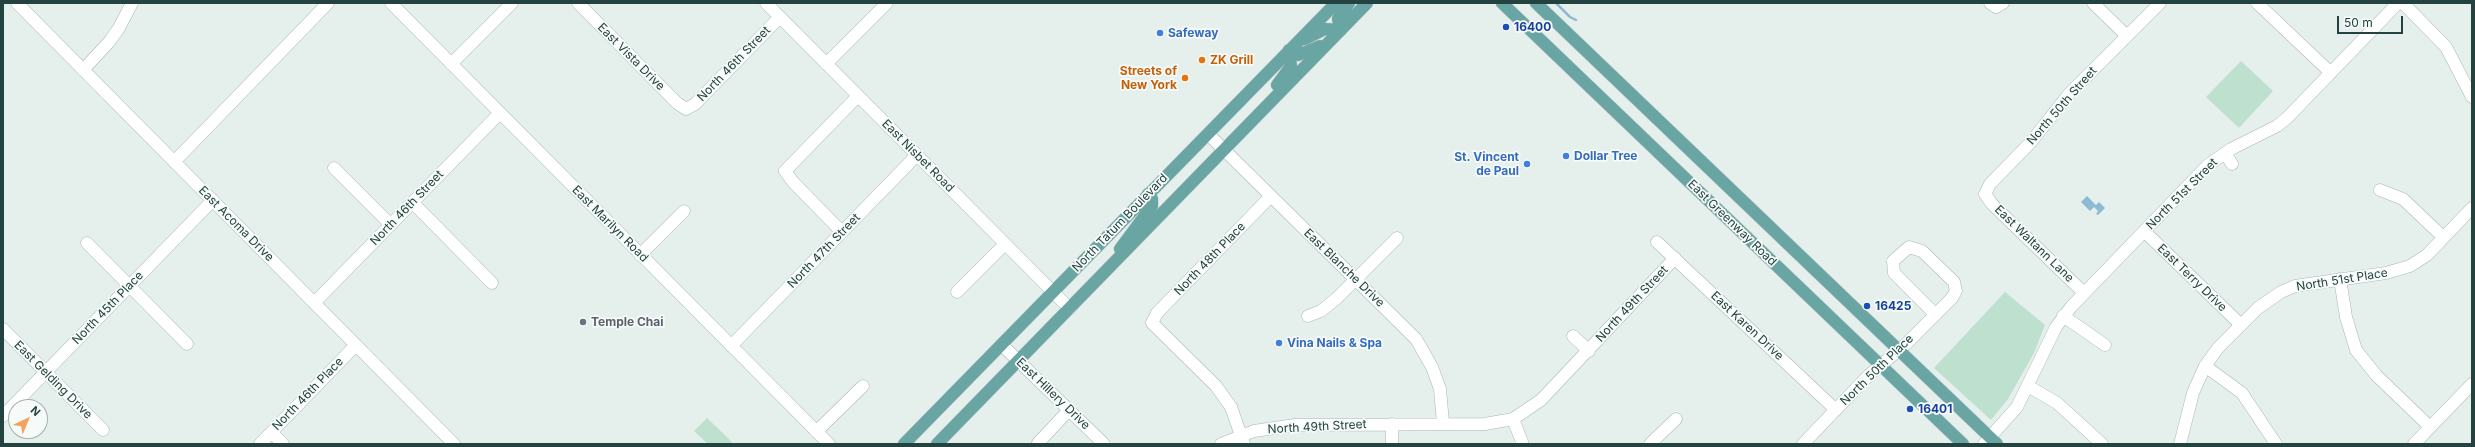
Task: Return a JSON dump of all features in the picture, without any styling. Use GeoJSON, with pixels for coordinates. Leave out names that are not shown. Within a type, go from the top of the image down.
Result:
{"type":"FeatureCollection","features":[{"type":"Feature","properties":{"kind":"main road","name":"North Tatum Boulevard"},"geometry":{"type":"LineString","coordinates":[[904,444],[1336,3]]}},
{"type":"Feature","properties":{"kind":"main road"},"geometry":{"type":"LineString","coordinates":[[1289,50],[1298,55],[1304,54],[1317,48],[1341,30],[1338,19],[1349,3]]}},
{"type":"Feature","properties":{"kind":"main road","name":"North Tatum Boulevard"},"geometry":{"type":"LineString","coordinates":[[937,444],[1367,3]]}},
{"type":"Feature","properties":{"kind":"main road","name":"East Greenway Road"},"geometry":{"type":"LineString","coordinates":[[1502,3],[1963,444]]}},
{"type":"Feature","properties":{"kind":"main road","name":"East Greenway Road"},"geometry":{"type":"LineString","coordinates":[[1536,3],[1898,350],[1990,442]]}},
{"type":"Feature","properties":{"kind":"main road"},"geometry":{"type":"LineString","coordinates":[[1224,151],[1233,130],[1288,72],[1292,60],[1289,50]]}},
{"type":"Feature","properties":{"kind":"main road"},"geometry":{"type":"LineString","coordinates":[[1113,264],[1123,244],[1152,206],[1152,199],[1148,194]]}},
{"type":"Feature","properties":{"kind":"street","name":"East Acoma Drive"},"geometry":{"type":"LineString","coordinates":[[17,3],[454,444]]}},
{"type":"Feature","properties":{"kind":"street"},"geometry":{"type":"LineString","coordinates":[[83,70],[109,42],[119,28],[132,3]]}},
{"type":"Feature","properties":{"kind":"street"},"geometry":{"type":"LineString","coordinates":[[174,162],[328,3]]}},
{"type":"Feature","properties":{"kind":"street","name":"East Marilyn Road"},"geometry":{"type":"LineString","coordinates":[[391,3],[829,444]]}},
{"type":"Feature","properties":{"kind":"street"},"geometry":{"type":"LineString","coordinates":[[451,64],[512,3]]}},
{"type":"Feature","properties":{"kind":"street","name":"East Vista Drive"},"geometry":{"type":"LineString","coordinates":[[578,3],[677,103],[686,109]]}},
{"type":"Feature","properties":{"kind":"street","name":"East Nisbet Road"},"geometry":{"type":"LineString","coordinates":[[766,3],[1070,309]]}},
{"type":"Feature","properties":{"kind":"street"},"geometry":{"type":"LineString","coordinates":[[826,64],[887,3]]}},
{"type":"Feature","properties":{"kind":"street"},"geometry":{"type":"LineString","coordinates":[[2093,3],[2126,36]]}},
{"type":"Feature","properties":{"kind":"street","name":"North 50th Street"},"geometry":{"type":"LineString","coordinates":[[1985,194],[1990,184],[2031,142],[2069,94],[2160,3]]}},
{"type":"Feature","properties":{"kind":"street"},"geometry":{"type":"LineString","coordinates":[[2257,3],[2331,73]]}},
{"type":"Feature","properties":{"kind":"street","name":"North 51st Street"},"geometry":{"type":"LineString","coordinates":[[1990,442],[2013,412],[2028,386],[2047,344],[2063,316],[2084,293],[2208,165],[2224,153],[2277,126],[2331,73],[2398,3]]}},
{"type":"Feature","properties":{"kind":"street"},"geometry":{"type":"LineString","coordinates":[[2403,3],[2446,46],[2472,97]]}},
{"type":"Feature","properties":{"kind":"street","name":"North 46th Street"},"geometry":{"type":"LineString","coordinates":[[686,109],[695,104],[780,17]]}},
{"type":"Feature","properties":{"kind":"street"},"geometry":{"type":"LineString","coordinates":[[842,232],[793,182],[785,171],[858,96]]}},
{"type":"Feature","properties":{"kind":"street","name":"North 46th Street"},"geometry":{"type":"LineString","coordinates":[[314,304],[500,113]]}},
{"type":"Feature","properties":{"kind":"street","name":"East Blanche Drive"},"geometry":{"type":"LineString","coordinates":[[1208,134],[1402,324],[1425,352],[1440,389],[1443,423]]}},
{"type":"Feature","properties":{"kind":"street"},"geometry":{"type":"LineString","coordinates":[[2224,153],[2232,164]]}},
{"type":"Feature","properties":{"kind":"street","name":"North 47th Street"},"geometry":{"type":"LineString","coordinates":[[730,346],[917,155]]}},
{"type":"Feature","properties":{"kind":"street"},"geometry":{"type":"LineString","coordinates":[[334,168],[391,225]]}},
{"type":"Feature","properties":{"kind":"street"},"geometry":{"type":"LineString","coordinates":[[2380,190],[2403,199],[2444,237]]}},
{"type":"Feature","properties":{"kind":"street","name":"East Waltann Lane"},"geometry":{"type":"LineString","coordinates":[[1985,194],[1992,204],[2084,293]]}},
{"type":"Feature","properties":{"kind":"street","name":"North 48th Place"},"geometry":{"type":"LineString","coordinates":[[1242,440],[1231,407],[1216,386],[1152,323],[1157,313],[1271,196]]}},
{"type":"Feature","properties":{"kind":"street","name":"North 45th Place"},"geometry":{"type":"LineString","coordinates":[[3,416],[213,200]]}},
{"type":"Feature","properties":{"kind":"street"},"geometry":{"type":"LineString","coordinates":[[413,203],[492,283]]}},
{"type":"Feature","properties":{"kind":"street","name":"North 51st Place"},"geometry":{"type":"LineString","coordinates":[[2180,444],[2193,393],[2205,366],[2258,308],[2281,292],[2295,286],[2400,270],[2427,255],[2472,208]]}},
{"type":"Feature","properties":{"kind":"street"},"geometry":{"type":"LineString","coordinates":[[640,255],[684,211]]}},
{"type":"Feature","properties":{"kind":"street","name":"East Terry Drive"},"geometry":{"type":"LineString","coordinates":[[2144,231],[2241,325]]}},
{"type":"Feature","properties":{"kind":"street"},"geometry":{"type":"LineString","coordinates":[[1308,316],[1321,311],[1356,280],[1397,238]]}},
{"type":"Feature","properties":{"kind":"street","name":"East Karen Drive"},"geometry":{"type":"LineString","coordinates":[[1657,242],[1836,410]]}},
{"type":"Feature","properties":{"kind":"street"},"geometry":{"type":"LineString","coordinates":[[87,243],[187,344]]}},
{"type":"Feature","properties":{"kind":"street"},"geometry":{"type":"LineString","coordinates":[[957,292],[1005,244]]}},
{"type":"Feature","properties":{"kind":"street","name":"North 50th Place"},"geometry":{"type":"LineString","coordinates":[[1803,444],[1881,365],[1935,314],[1956,291],[1954,282],[1922,251],[1909,247],[1893,261],[1894,274],[1935,314]]}},
{"type":"Feature","properties":{"kind":"street","name":"North 49th Street"},"geometry":{"type":"LineString","coordinates":[[1221,444],[1242,440],[1254,431],[1295,425],[1443,423],[1485,424],[1513,419],[1542,400],[1675,258]]}},
{"type":"Feature","properties":{"kind":"street"},"geometry":{"type":"LineString","coordinates":[[2340,279],[2346,317],[2356,350],[2376,375],[2430,427]]}},
{"type":"Feature","properties":{"kind":"street"},"geometry":{"type":"LineString","coordinates":[[2063,316],[2105,345]]}},
{"type":"Feature","properties":{"kind":"street","name":"East Gelding Drive"},"geometry":{"type":"LineString","coordinates":[[3,329],[103,430]]}},
{"type":"Feature","properties":{"kind":"street","name":"North 49th Street"},"geometry":{"type":"LineString","coordinates":[[1573,336],[1589,350]]}},
{"type":"Feature","properties":{"kind":"street","name":"North 46th Place"},"geometry":{"type":"LineString","coordinates":[[260,444],[356,345]]}},
{"type":"Feature","properties":{"kind":"street","name":"East Hillery Drive"},"geometry":{"type":"LineString","coordinates":[[1002,345],[1104,444]]}},
{"type":"Feature","properties":{"kind":"street"},"geometry":{"type":"LineString","coordinates":[[2205,366],[2242,393],[2276,444]]}},
{"type":"Feature","properties":{"kind":"street"},"geometry":{"type":"LineString","coordinates":[[2414,444],[2472,384]]}},
{"type":"Feature","properties":{"kind":"street"},"geometry":{"type":"LineString","coordinates":[[816,432],[863,386]]}},
{"type":"Feature","properties":{"kind":"street"},"geometry":{"type":"LineString","coordinates":[[2028,386],[2057,403],[2102,444]]}},
{"type":"Feature","properties":{"kind":"street"},"geometry":{"type":"LineString","coordinates":[[1038,442],[1069,410]]}},
{"type":"Feature","properties":{"kind":"street"},"geometry":{"type":"LineString","coordinates":[[1513,419],[1522,442]]}},
{"type":"Feature","properties":{"kind":"street"},"geometry":{"type":"LineString","coordinates":[[1650,444],[1676,419]]}},
{"type":"Feature","properties":{"kind":"street"},"geometry":{"type":"LineString","coordinates":[[1392,424],[1392,444]]}},
{"type":"Feature","properties":{"kind":"street"},"geometry":{"type":"LineString","coordinates":[[272,433],[283,444]]}},
{"type":"Feature","properties":{"kind":"green space"},"geometry":{"type":"Polygon","coordinates":[[[2241,61],[2273,91],[2239,128],[2206,97],[2241,61]]]}},
{"type":"Feature","properties":{"kind":"green space"},"geometry":{"type":"Polygon","coordinates":[[[2005,292],[2045,325],[2034,353],[2008,399],[1991,420],[1934,368],[2005,292]]]}},
{"type":"Feature","properties":{"kind":"green space"},"geometry":{"type":"Polygon","coordinates":[[[707,418],[732,442],[730,444],[708,444],[694,431],[707,418]]]}},
{"type":"Feature","properties":{"kind":"water"},"geometry":{"type":"Polygon","coordinates":[[[2087,196],[2096,205],[2099,202],[2105,208],[2098,215],[2096,214],[2098,211],[2094,207],[2090,211],[2081,202],[2087,196]]]}},
{"type":"Feature","properties":{"kind":"waterway"},"geometry":{"type":"LineString","coordinates":[[1556,3],[1570,17],[1576,20]]}},
{"type":"Feature","properties":{"kind":"place","name":"16400"},"geometry":{"type":"Point","coordinates":[1506,27]}},
{"type":"Feature","properties":{"kind":"place","name":"Safeway"},"geometry":{"type":"Point","coordinates":[1160,33]}},
{"type":"Feature","properties":{"kind":"place","name":"ZK Grill"},"geometry":{"type":"Point","coordinates":[1202,60]}},
{"type":"Feature","properties":{"kind":"place","name":"Streets of New York"},"geometry":{"type":"Point","coordinates":[1185,78]}},
{"type":"Feature","properties":{"kind":"place","name":"Dollar Tree"},"geometry":{"type":"Point","coordinates":[1566,156]}},
{"type":"Feature","properties":{"kind":"place","name":"St. Vincent de Paul"},"geometry":{"type":"Point","coordinates":[1527,164]}},
{"type":"Feature","properties":{"kind":"place","name":"16425"},"geometry":{"type":"Point","coordinates":[1867,306]}},
{"type":"Feature","properties":{"kind":"place","name":"Temple Chai"},"geometry":{"type":"Point","coordinates":[583,322]}},
{"type":"Feature","properties":{"kind":"place","name":"Vina Nails & Spa"},"geometry":{"type":"Point","coordinates":[1279,343]}},
{"type":"Feature","properties":{"kind":"place","name":"16401"},"geometry":{"type":"Point","coordinates":[1910,409]}}]}
